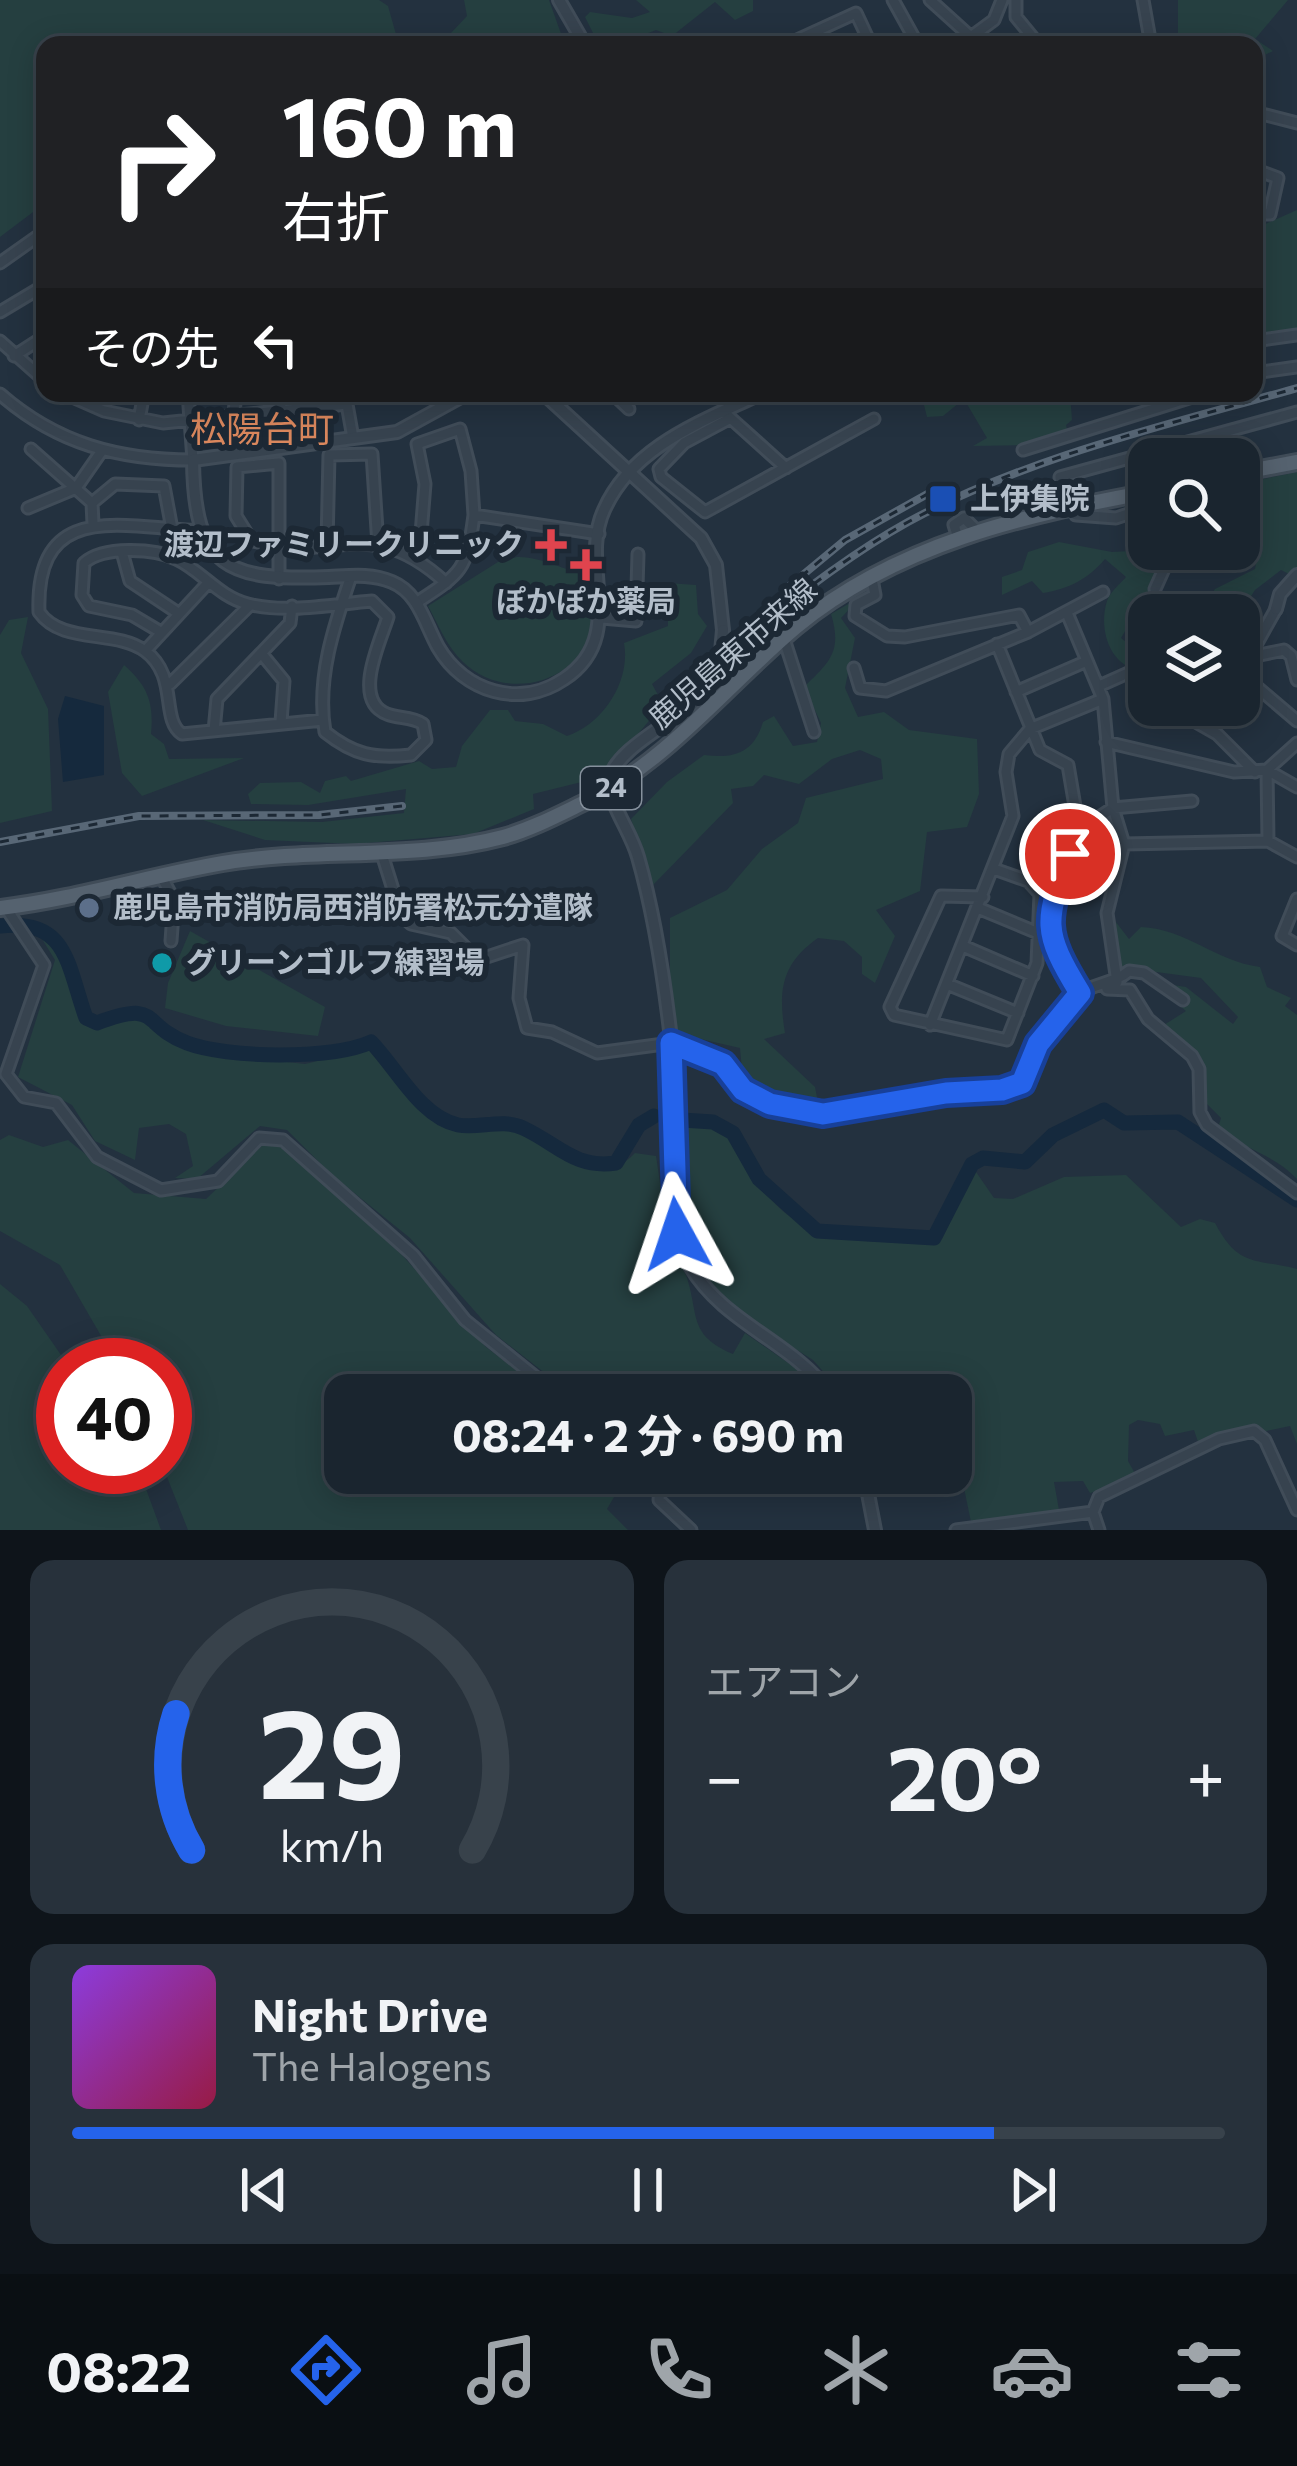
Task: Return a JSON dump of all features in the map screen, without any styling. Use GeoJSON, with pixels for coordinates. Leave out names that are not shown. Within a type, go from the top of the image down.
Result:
{"type":"FeatureCollection","features":[{"type":"Feature","properties":{"kind":"main road"},"geometry":{"type":"LineString","coordinates":[[1260,469],[1297,462]]}},
{"type":"Feature","properties":{"kind":"main road","name":"鹿児島東市来線"},"geometry":{"type":"LineString","coordinates":[[3,908],[260,858],[498,838],[609,789],[664,749],[784,638],[872,579],[977,531],[1128,496]]}},
{"type":"Feature","properties":{"kind":"street"},"geometry":{"type":"LineString","coordinates":[[559,0],[580,36]]}},
{"type":"Feature","properties":{"kind":"street"},"geometry":{"type":"LineString","coordinates":[[893,0],[912,36]]}},
{"type":"Feature","properties":{"kind":"street"},"geometry":{"type":"LineString","coordinates":[[930,0],[970,36]]}},
{"type":"Feature","properties":{"kind":"street"},"geometry":{"type":"LineString","coordinates":[[974,36],[994,20],[1002,0]]}},
{"type":"Feature","properties":{"kind":"street"},"geometry":{"type":"LineString","coordinates":[[1016,0],[1016,17],[1032,36]]}},
{"type":"Feature","properties":{"kind":"street"},"geometry":{"type":"LineString","coordinates":[[1143,0],[1149,36]]}},
{"type":"Feature","properties":{"kind":"street"},"geometry":{"type":"LineString","coordinates":[[806,36],[856,14],[867,36]]}},
{"type":"Feature","properties":{"kind":"street"},"geometry":{"type":"LineString","coordinates":[[815,32],[817,36]]}},
{"type":"Feature","properties":{"kind":"street"},"geometry":{"type":"LineString","coordinates":[[1263,117],[1297,123]]}},
{"type":"Feature","properties":{"kind":"street"},"geometry":{"type":"LineString","coordinates":[[1263,173],[1278,178],[1270,214],[1263,214]]}},
{"type":"Feature","properties":{"kind":"street"},"geometry":{"type":"LineString","coordinates":[[0,263],[36,237]]}},
{"type":"Feature","properties":{"kind":"street"},"geometry":{"type":"LineString","coordinates":[[0,312],[36,290]]}},
{"type":"Feature","properties":{"kind":"street"},"geometry":{"type":"LineString","coordinates":[[1263,340],[1297,335]]}},
{"type":"Feature","properties":{"kind":"street"},"geometry":{"type":"LineString","coordinates":[[0,341],[36,374]]}},
{"type":"Feature","properties":{"kind":"street"},"geometry":{"type":"LineString","coordinates":[[14,356],[36,342]]}},
{"type":"Feature","properties":{"kind":"street"},"geometry":{"type":"LineString","coordinates":[[1263,372],[1297,367]]}},
{"type":"Feature","properties":{"kind":"street"},"geometry":{"type":"LineString","coordinates":[[0,394],[45,428],[101,452],[193,460],[413,426],[453,402]]}},
{"type":"Feature","properties":{"kind":"street"},"geometry":{"type":"LineString","coordinates":[[88,402],[139,420],[279,411],[329,402]]}},
{"type":"Feature","properties":{"kind":"street"},"geometry":{"type":"LineString","coordinates":[[139,420],[142,402]]}},
{"type":"Feature","properties":{"kind":"street"},"geometry":{"type":"LineString","coordinates":[[188,402],[201,531],[235,570],[279,579],[351,576],[391,581],[416,602],[440,652],[458,672],[482,688],[509,695],[544,689],[576,670],[602,618],[598,534],[606,504],[680,429],[726,415]]}},
{"type":"Feature","properties":{"kind":"street"},"geometry":{"type":"LineString","coordinates":[[234,413],[235,402]]}},
{"type":"Feature","properties":{"kind":"street"},"geometry":{"type":"LineString","coordinates":[[279,411],[282,402]]}},
{"type":"Feature","properties":{"kind":"street"},"geometry":{"type":"LineString","coordinates":[[347,402],[353,438]]}},
{"type":"Feature","properties":{"kind":"street"},"geometry":{"type":"LineString","coordinates":[[553,402],[701,538],[716,566],[723,630],[719,674],[703,696],[614,766],[609,789],[652,909],[671,1043],[672,1188],[686,1258],[719,1305],[794,1355],[812,1374]]}},
{"type":"Feature","properties":{"kind":"street"},"geometry":{"type":"LineString","coordinates":[[621,402],[629,409]]}},
{"type":"Feature","properties":{"kind":"street"},"geometry":{"type":"LineString","coordinates":[[747,402],[684,443],[659,469],[662,477],[704,512],[874,419]]}},
{"type":"Feature","properties":{"kind":"street"},"geometry":{"type":"LineString","coordinates":[[1023,450],[1176,402]]}},
{"type":"Feature","properties":{"kind":"street"},"geometry":{"type":"LineString","coordinates":[[1128,513],[1105,519],[1076,515],[1060,477],[1297,412]]}},
{"type":"Feature","properties":{"kind":"street"},"geometry":{"type":"LineString","coordinates":[[726,415],[786,468]]}},
{"type":"Feature","properties":{"kind":"street"},"geometry":{"type":"LineString","coordinates":[[416,602],[460,574],[469,558],[474,515],[460,429],[417,444],[424,484],[419,559]]}},
{"type":"Feature","properties":{"kind":"street"},"geometry":{"type":"LineString","coordinates":[[31,449],[92,503],[93,524]]}},
{"type":"Feature","properties":{"kind":"street"},"geometry":{"type":"LineString","coordinates":[[28,508],[76,488],[101,452]]}},
{"type":"Feature","properties":{"kind":"street"},"geometry":{"type":"LineString","coordinates":[[327,544],[329,454],[372,454],[378,544]]}},
{"type":"Feature","properties":{"kind":"street"},"geometry":{"type":"LineString","coordinates":[[279,579],[278,546],[279,463],[237,467],[235,508],[242,531],[251,540],[278,546],[378,544],[419,559],[446,584]]}},
{"type":"Feature","properties":{"kind":"street"},"geometry":{"type":"LineString","coordinates":[[92,503],[116,484],[164,486],[172,529]]}},
{"type":"Feature","properties":{"kind":"street"},"geometry":{"type":"LineString","coordinates":[[474,515],[598,534]]}},
{"type":"Feature","properties":{"kind":"street"},"geometry":{"type":"LineString","coordinates":[[201,531],[93,524],[57,541],[42,559],[39,612],[56,628],[145,651],[170,684],[175,729],[182,734],[323,720]]}},
{"type":"Feature","properties":{"kind":"street"},"geometry":{"type":"LineString","coordinates":[[158,631],[132,614],[88,606],[82,596],[84,563],[92,556],[122,552],[179,560],[208,583],[250,605],[292,606],[342,603],[372,601],[388,617],[375,654],[373,701],[388,715],[418,720],[426,740],[411,755],[372,758],[350,751],[325,732],[326,657],[342,603],[351,576]]}},
{"type":"Feature","properties":{"kind":"street"},"geometry":{"type":"LineString","coordinates":[[122,552],[130,581],[178,613]]}},
{"type":"Feature","properties":{"kind":"street"},"geometry":{"type":"LineString","coordinates":[[602,618],[636,621],[638,554]]}},
{"type":"Feature","properties":{"kind":"street"},"geometry":{"type":"LineString","coordinates":[[1155,589],[1164,570]]}},
{"type":"Feature","properties":{"kind":"street"},"geometry":{"type":"LineString","coordinates":[[1260,636],[1280,594],[1297,575]]}},
{"type":"Feature","properties":{"kind":"street"},"geometry":{"type":"LineString","coordinates":[[872,579],[875,595],[856,605],[855,616],[886,636],[905,637],[1018,615],[1028,632]]}},
{"type":"Feature","properties":{"kind":"street"},"geometry":{"type":"LineString","coordinates":[[145,651],[158,631],[208,583]]}},
{"type":"Feature","properties":{"kind":"street"},"geometry":{"type":"LineString","coordinates":[[854,668],[860,688],[886,691],[1028,632],[1103,592]]}},
{"type":"Feature","properties":{"kind":"street"},"geometry":{"type":"LineString","coordinates":[[170,684],[250,605]]}},
{"type":"Feature","properties":{"kind":"street"},"geometry":{"type":"LineString","coordinates":[[214,731],[217,699],[290,623],[292,606]]}},
{"type":"Feature","properties":{"kind":"street"},"geometry":{"type":"LineString","coordinates":[[1067,613],[1103,699],[1113,808],[1124,844],[1106,913],[1117,982]]}},
{"type":"Feature","properties":{"kind":"street"},"geometry":{"type":"LineString","coordinates":[[784,638],[814,732]]}},
{"type":"Feature","properties":{"kind":"street"},"geometry":{"type":"LineString","coordinates":[[997,644],[1040,750],[1068,765],[1079,830],[1050,911],[1050,945],[1080,993]]}},
{"type":"Feature","properties":{"kind":"street"},"geometry":{"type":"LineString","coordinates":[[1260,658],[1284,650],[1297,680]]}},
{"type":"Feature","properties":{"kind":"street"},"geometry":{"type":"LineString","coordinates":[[261,652],[284,680],[281,722]]}},
{"type":"Feature","properties":{"kind":"street"},"geometry":{"type":"LineString","coordinates":[[1016,692],[1088,661]]}},
{"type":"Feature","properties":{"kind":"street"},"geometry":{"type":"LineString","coordinates":[[1099,686],[1128,673]]}},
{"type":"Feature","properties":{"kind":"street"},"geometry":{"type":"LineString","coordinates":[[1260,691],[1279,701],[1297,721]]}},
{"type":"Feature","properties":{"kind":"street"},"geometry":{"type":"LineString","coordinates":[[930,1024],[1013,815],[1006,772],[1009,754],[1030,729],[1103,699]]}},
{"type":"Feature","properties":{"kind":"street"},"geometry":{"type":"LineString","coordinates":[[1203,726],[1261,771],[1268,842]]}},
{"type":"Feature","properties":{"kind":"street"},"geometry":{"type":"LineString","coordinates":[[1106,742],[1144,754],[1261,771],[1297,787]]}},
{"type":"Feature","properties":{"kind":"street"},"geometry":{"type":"LineString","coordinates":[[1261,771],[1297,742]]}},
{"type":"Feature","properties":{"kind":"street"},"geometry":{"type":"LineString","coordinates":[[1079,830],[1113,808],[1192,801]]}},
{"type":"Feature","properties":{"kind":"street"},"geometry":{"type":"LineString","coordinates":[[1124,844],[1268,842],[1297,857]]}},
{"type":"Feature","properties":{"kind":"street"},"geometry":{"type":"LineString","coordinates":[[381,851],[401,915],[411,924],[451,933],[478,960],[523,945],[519,998],[527,1028],[552,1032],[597,1053],[671,1043],[723,1064],[743,1090],[770,1104],[823,1114],[1022,1083],[1038,1044],[1080,993],[1117,982],[1129,971],[1144,973],[1183,1000]]}},
{"type":"Feature","properties":{"kind":"street"},"geometry":{"type":"LineString","coordinates":[[994,869],[1039,889],[1038,933],[1033,976],[1005,1041],[896,1016],[890,1007],[941,896],[980,902],[1038,933]]}},
{"type":"Feature","properties":{"kind":"street"},"geometry":{"type":"LineString","coordinates":[[161,876],[174,900],[171,941]]}},
{"type":"Feature","properties":{"kind":"street"},"geometry":{"type":"LineString","coordinates":[[1297,899],[1282,936],[1297,945]]}},
{"type":"Feature","properties":{"kind":"street"},"geometry":{"type":"LineString","coordinates":[[3,908],[44,965],[6,1074],[24,1097],[56,1103],[97,1157],[161,1190],[210,1185],[259,1138],[283,1140],[413,1255],[465,1320],[532,1374]]}},
{"type":"Feature","properties":{"kind":"street"},"geometry":{"type":"LineString","coordinates":[[964,946],[1033,976]]}},
{"type":"Feature","properties":{"kind":"street"},"geometry":{"type":"LineString","coordinates":[[947,984],[1018,1013]]}},
{"type":"Feature","properties":{"kind":"street"},"geometry":{"type":"LineString","coordinates":[[1080,993],[1130,990],[1148,1019],[1192,1056],[1208,1125],[1297,1193]]}},
{"type":"Feature","properties":{"kind":"street"},"geometry":{"type":"LineString","coordinates":[[1099,1530],[1093,1512],[1099,1497],[1219,1439],[1254,1431],[1265,1440],[1297,1510]]}},
{"type":"Feature","properties":{"kind":"street"},"geometry":{"type":"LineString","coordinates":[[659,1494],[659,1500],[691,1530]]}},
{"type":"Feature","properties":{"kind":"street"},"geometry":{"type":"LineString","coordinates":[[868,1494],[875,1530]]}},
{"type":"Feature","properties":{"kind":"street"},"geometry":{"type":"LineString","coordinates":[[956,1530],[1093,1512]]}},
{"type":"Feature","properties":{"kind":"green space"},"geometry":{"type":"Polygon","coordinates":[[[0,0],[379,0],[388,6],[396,36],[36,36],[36,210],[0,237],[0,0]]]}},
{"type":"Feature","properties":{"kind":"green space"},"geometry":{"type":"Polygon","coordinates":[[[464,0],[549,0],[562,36],[445,36],[467,16],[464,0]]]}},
{"type":"Feature","properties":{"kind":"green space"},"geometry":{"type":"Polygon","coordinates":[[[636,0],[753,0],[753,11],[735,20],[715,2],[672,36],[656,30],[641,36],[594,36],[585,17],[590,12],[632,18],[650,12],[636,0]]]}},
{"type":"Feature","properties":{"kind":"green space"},"geometry":{"type":"Polygon","coordinates":[[[1178,0],[1288,0],[1258,36],[1178,36],[1178,0]]]}},
{"type":"Feature","properties":{"kind":"green space"},"geometry":{"type":"Polygon","coordinates":[[[1297,210],[1297,333],[1263,338],[1263,225],[1297,210]]]}},
{"type":"Feature","properties":{"kind":"green space"},"geometry":{"type":"Polygon","coordinates":[[[923,402],[960,402],[943,416],[927,417],[923,402]]]}},
{"type":"Feature","properties":{"kind":"green space"},"geometry":{"type":"Polygon","coordinates":[[[966,402],[1071,402],[1068,434],[1035,445],[973,446],[987,438],[966,402]]]}},
{"type":"Feature","properties":{"kind":"green space"},"geometry":{"type":"Polygon","coordinates":[[[1297,472],[1297,567],[1289,574],[1281,570],[1252,594],[1212,594],[1260,570],[1260,480],[1297,472]]]}},
{"type":"Feature","properties":{"kind":"green space"},"geometry":{"type":"Polygon","coordinates":[[[1059,542],[1128,551],[1128,570],[1162,570],[1147,594],[1128,594],[1128,626],[1121,638],[1128,643],[1128,666],[1114,654],[1104,623],[1107,601],[1126,577],[1105,559],[1085,577],[1061,589],[1043,593],[1032,581],[1002,595],[1002,577],[1022,570],[1028,552],[1059,542]]]}},
{"type":"Feature","properties":{"kind":"green space"},"geometry":{"type":"Polygon","coordinates":[[[517,557],[592,572],[595,607],[593,628],[572,663],[538,681],[518,684],[499,682],[463,662],[428,606],[498,562],[517,557]]]}},
{"type":"Feature","properties":{"kind":"green space"},"geometry":{"type":"Polygon","coordinates":[[[668,583],[696,585],[698,614],[707,626],[691,653],[652,684],[663,704],[602,777],[533,794],[534,809],[473,834],[355,844],[265,840],[203,820],[322,822],[404,813],[406,789],[308,805],[251,804],[248,794],[260,783],[301,782],[320,793],[325,781],[346,776],[351,781],[419,761],[432,769],[456,767],[462,746],[490,710],[508,710],[515,721],[543,724],[567,736],[580,730],[603,711],[619,686],[624,643],[668,626],[668,583]]]}},
{"type":"Feature","properties":{"kind":"green space"},"geometry":{"type":"Polygon","coordinates":[[[862,596],[841,618],[855,638],[845,688],[858,717],[884,712],[909,730],[977,739],[979,794],[967,827],[927,832],[920,891],[876,910],[895,936],[875,983],[862,974],[862,957],[844,941],[818,938],[789,968],[782,1004],[785,1033],[764,1039],[815,1087],[819,1108],[772,1098],[742,1070],[740,1048],[670,1032],[670,918],[727,890],[762,849],[798,823],[806,798],[883,779],[881,759],[860,750],[832,759],[799,784],[764,775],[753,786],[731,789],[733,803],[652,886],[631,819],[667,782],[704,755],[725,756],[748,747],[763,722],[774,716],[793,746],[817,742],[821,723],[804,687],[832,655],[831,614],[862,596]]]}},
{"type":"Feature","properties":{"kind":"green space"},"geometry":{"type":"Polygon","coordinates":[[[28,617],[21,653],[48,709],[52,811],[0,823],[0,635],[9,620],[28,617]]]}},
{"type":"Feature","properties":{"kind":"green space"},"geometry":{"type":"Polygon","coordinates":[[[124,665],[144,688],[151,734],[164,744],[169,759],[244,758],[142,796],[122,773],[108,692],[124,665]]]}},
{"type":"Feature","properties":{"kind":"green space"},"geometry":{"type":"Polygon","coordinates":[[[1112,917],[1129,939],[1141,927],[1157,929],[1260,967],[1267,987],[1291,998],[1285,1006],[1297,1015],[1297,1179],[1218,1128],[1221,1118],[1200,1097],[1199,1065],[1164,1025],[1186,1011],[1159,989],[1159,983],[1186,987],[1233,1024],[1238,1017],[1201,978],[1149,971],[1123,975],[1112,917]]]}},
{"type":"Feature","properties":{"kind":"green space"},"geometry":{"type":"Polygon","coordinates":[[[190,931],[325,1007],[318,1036],[226,1026],[165,1008],[168,983],[190,931]]]}},
{"type":"Feature","properties":{"kind":"green space"},"geometry":{"type":"Polygon","coordinates":[[[42,939],[60,954],[82,1021],[95,1028],[128,1015],[148,1019],[167,1038],[192,1051],[305,1064],[368,1049],[419,1107],[456,1131],[521,1132],[592,1169],[620,1165],[635,1153],[656,1156],[671,1240],[702,1331],[733,1354],[745,1333],[804,1374],[546,1374],[496,1335],[410,1238],[332,1175],[287,1130],[260,1126],[197,1179],[175,1178],[193,1166],[186,1134],[169,1124],[139,1128],[135,1160],[95,1141],[72,1105],[18,1077],[55,960],[42,939]]]}},
{"type":"Feature","properties":{"kind":"green space"},"geometry":{"type":"Polygon","coordinates":[[[685,1125],[722,1128],[758,1183],[794,1220],[856,1240],[930,1244],[942,1239],[974,1169],[994,1198],[1013,1199],[1064,1177],[1126,1175],[1181,1227],[1200,1219],[1215,1223],[1240,1254],[1297,1269],[1297,1444],[1290,1426],[1262,1432],[1255,1428],[1198,1442],[1194,1430],[1165,1436],[1160,1424],[1138,1420],[1129,1425],[1128,1461],[1137,1477],[1090,1493],[1083,1481],[1054,1482],[1059,1510],[971,1522],[965,1494],[972,1494],[972,1374],[825,1374],[813,1360],[732,1309],[712,1288],[683,1227],[678,1161],[687,1159],[685,1125]]]}},
{"type":"Feature","properties":{"kind":"green space"},"geometry":{"type":"Polygon","coordinates":[[[9,1135],[43,1147],[68,1140],[134,1193],[206,1199],[269,1139],[401,1254],[486,1347],[521,1374],[324,1374],[324,1494],[616,1494],[607,1509],[628,1530],[188,1530],[174,1494],[192,1494],[192,1338],[102,1338],[60,1265],[0,1231],[0,1140],[9,1135]]]}},
{"type":"Feature","properties":{"kind":"green space"},"geometry":{"type":"Polygon","coordinates":[[[0,1284],[27,1306],[49,1338],[36,1338],[36,1494],[148,1494],[161,1530],[0,1530],[0,1284]]]}},
{"type":"Feature","properties":{"kind":"water"},"geometry":{"type":"Polygon","coordinates":[[[65,696],[104,706],[104,775],[63,782],[58,719],[65,696]]]}},
{"type":"Feature","properties":{"kind":"waterway"},"geometry":{"type":"LineString","coordinates":[[0,926],[22,925],[52,938],[68,963],[86,1018],[97,1023],[141,1014],[187,1043],[252,1054],[331,1052],[371,1042],[420,1102],[444,1120],[466,1126],[515,1125],[589,1162],[616,1163],[639,1125],[654,1116]]}},
{"type":"Feature","properties":{"kind":"waterway"},"geometry":{"type":"LineString","coordinates":[[682,1120],[713,1122],[733,1133],[759,1179],[817,1231],[934,1238],[972,1164],[983,1158],[1025,1162],[1053,1135],[1104,1110],[1124,1123],[1178,1122],[1297,1200]]}},
{"type":"Feature","properties":{"kind":"railway"},"geometry":{"type":"LineString","coordinates":[[1263,398],[1297,388]]}},
{"type":"Feature","properties":{"kind":"railway"},"geometry":{"type":"LineString","coordinates":[[670,692],[846,561],[908,522],[1049,461],[1247,402]]}},
{"type":"Feature","properties":{"kind":"railway"},"geometry":{"type":"LineString","coordinates":[[787,588],[845,540],[931,492]]}},
{"type":"Feature","properties":{"kind":"railway"},"geometry":{"type":"LineString","coordinates":[[0,842],[139,816],[319,815],[402,806]]}},
{"type":"Feature","properties":{"kind":"place","name":"上伊集院"},"geometry":{"type":"Point","coordinates":[943,499]}},
{"type":"Feature","properties":{"kind":"place","name":"渡辺ファミリークリニック"},"geometry":{"type":"Point","coordinates":[551,545]}},
{"type":"Feature","properties":{"kind":"place","name":"ぽかぽか薬局"},"geometry":{"type":"Point","coordinates":[586,565]}},
{"type":"Feature","properties":{"kind":"place","name":"鹿児島市消防局西消防署松元分遣隊"},"geometry":{"type":"Point","coordinates":[89,908]}},
{"type":"Feature","properties":{"kind":"place","name":"グリーンゴルフ練習場"},"geometry":{"type":"Point","coordinates":[162,963]}},
{"type":"Feature","properties":{"kind":"district","name":"松陽台町"},"geometry":{"type":"Point","coordinates":[262,429]}},
{"type":"Feature","properties":{"kind":"route"},"geometry":{"type":"LineString","coordinates":[[677,1234],[671,1043],[723,1064],[743,1090],[770,1104],[823,1114],[946,1093],[1002,1090],[1022,1083],[1038,1044],[1080,993],[1050,945],[1050,911],[1070,854]]}}]}
